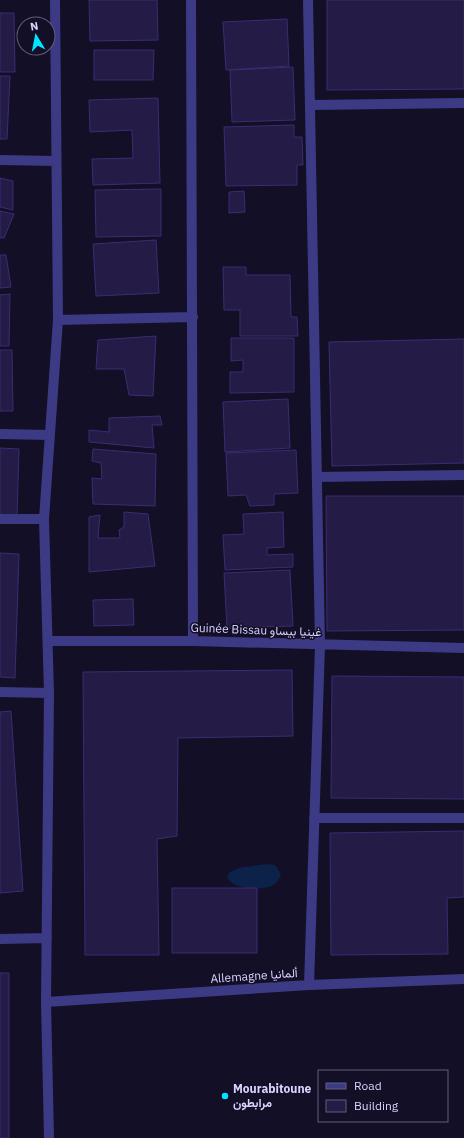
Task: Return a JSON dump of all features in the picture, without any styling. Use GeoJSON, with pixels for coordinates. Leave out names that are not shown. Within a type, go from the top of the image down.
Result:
{"type":"FeatureCollection","features":[{"type":"Feature","properties":{"kind":"street"},"geometry":{"type":"LineString","coordinates":[[49,1138],[46,1002],[49,694],[44,518],[58,320],[55,0]]}},
{"type":"Feature","properties":{"kind":"street"},"geometry":{"type":"LineString","coordinates":[[191,0],[194,641]]}},
{"type":"Feature","properties":{"kind":"street"},"geometry":{"type":"LineString","coordinates":[[308,0],[320,645],[309,985]]}},
{"type":"Feature","properties":{"kind":"street"},"geometry":{"type":"LineString","coordinates":[[311,105],[464,103]]}},
{"type":"Feature","properties":{"kind":"street"},"geometry":{"type":"LineString","coordinates":[[0,160],[56,161]]}},
{"type":"Feature","properties":{"kind":"street"},"geometry":{"type":"LineString","coordinates":[[58,320],[193,317]]}},
{"type":"Feature","properties":{"kind":"street"},"geometry":{"type":"LineString","coordinates":[[0,434],[50,435]]}},
{"type":"Feature","properties":{"kind":"street"},"geometry":{"type":"LineString","coordinates":[[317,477],[464,475]]}},
{"type":"Feature","properties":{"kind":"street"},"geometry":{"type":"LineString","coordinates":[[0,519],[44,518]]}},
{"type":"Feature","properties":{"kind":"street","name":"Guinée Bissau غينيا بيساو"},"geometry":{"type":"LineString","coordinates":[[48,641],[194,641],[464,648]]}},
{"type":"Feature","properties":{"kind":"street"},"geometry":{"type":"LineString","coordinates":[[0,692],[49,694]]}},
{"type":"Feature","properties":{"kind":"street"},"geometry":{"type":"LineString","coordinates":[[314,818],[464,818]]}},
{"type":"Feature","properties":{"kind":"street"},"geometry":{"type":"LineString","coordinates":[[0,939],[47,938]]}},
{"type":"Feature","properties":{"kind":"street","name":"Allemagne ألمانيا"},"geometry":{"type":"LineString","coordinates":[[46,1002],[309,985],[464,979]]}},
{"type":"Feature","properties":{"kind":"water"},"geometry":{"type":"Polygon","coordinates":[[[267,864],[275,865],[281,874],[277,882],[271,886],[258,889],[243,887],[236,885],[227,878],[229,873],[239,868],[267,864]]]}},
{"type":"Feature","properties":{"kind":"building"},"geometry":{"type":"Polygon","coordinates":[[[89,0],[157,0],[158,40],[90,41],[89,0]]]}},
{"type":"Feature","properties":{"kind":"building"},"geometry":{"type":"Polygon","coordinates":[[[327,0],[464,0],[464,89],[327,90],[327,0]]]}},
{"type":"Feature","properties":{"kind":"building"},"geometry":{"type":"Polygon","coordinates":[[[0,13],[14,13],[15,72],[0,72],[0,13]]]}},
{"type":"Feature","properties":{"kind":"building"},"geometry":{"type":"Polygon","coordinates":[[[287,19],[289,66],[226,70],[223,22],[287,19]]]}},
{"type":"Feature","properties":{"kind":"building"},"geometry":{"type":"Polygon","coordinates":[[[94,50],[154,50],[153,80],[94,80],[94,50]]]}},
{"type":"Feature","properties":{"kind":"building"},"geometry":{"type":"Polygon","coordinates":[[[293,67],[295,120],[232,122],[230,70],[293,67]]]}},
{"type":"Feature","properties":{"kind":"building"},"geometry":{"type":"Polygon","coordinates":[[[0,76],[10,76],[7,139],[0,139],[0,76]]]}},
{"type":"Feature","properties":{"kind":"building"},"geometry":{"type":"Polygon","coordinates":[[[158,98],[160,183],[93,185],[92,159],[133,158],[132,130],[90,132],[89,100],[158,98]]]}},
{"type":"Feature","properties":{"kind":"building"},"geometry":{"type":"Polygon","coordinates":[[[294,125],[294,137],[302,137],[303,165],[297,165],[297,185],[226,186],[224,127],[294,125]]]}},
{"type":"Feature","properties":{"kind":"building"},"geometry":{"type":"Polygon","coordinates":[[[0,178],[13,181],[13,210],[0,207],[0,178]]]}},
{"type":"Feature","properties":{"kind":"building"},"geometry":{"type":"Polygon","coordinates":[[[161,189],[161,236],[96,237],[95,190],[161,189]]]}},
{"type":"Feature","properties":{"kind":"building"},"geometry":{"type":"Polygon","coordinates":[[[244,191],[245,212],[229,213],[229,192],[244,191]]]}},
{"type":"Feature","properties":{"kind":"building"},"geometry":{"type":"Polygon","coordinates":[[[0,211],[14,214],[4,238],[0,238],[0,211]]]}},
{"type":"Feature","properties":{"kind":"building"},"geometry":{"type":"Polygon","coordinates":[[[156,240],[159,293],[96,296],[93,244],[156,240]]]}},
{"type":"Feature","properties":{"kind":"building"},"geometry":{"type":"Polygon","coordinates":[[[0,255],[6,255],[11,287],[0,288],[0,255]]]}},
{"type":"Feature","properties":{"kind":"building"},"geometry":{"type":"Polygon","coordinates":[[[223,267],[246,267],[246,275],[290,275],[291,317],[297,317],[298,336],[240,336],[240,310],[224,310],[223,267]]]}},
{"type":"Feature","properties":{"kind":"building"},"geometry":{"type":"Polygon","coordinates":[[[10,294],[9,346],[0,346],[0,295],[10,294]]]}},
{"type":"Feature","properties":{"kind":"building"},"geometry":{"type":"Polygon","coordinates":[[[156,336],[153,396],[129,395],[124,369],[96,369],[98,340],[156,336]]]}},
{"type":"Feature","properties":{"kind":"building"},"geometry":{"type":"Polygon","coordinates":[[[231,338],[294,338],[294,392],[230,393],[230,372],[243,372],[243,360],[231,361],[231,338]]]}},
{"type":"Feature","properties":{"kind":"building"},"geometry":{"type":"Polygon","coordinates":[[[464,339],[464,463],[332,466],[329,342],[464,339]]]}},
{"type":"Feature","properties":{"kind":"building"},"geometry":{"type":"Polygon","coordinates":[[[0,350],[12,350],[13,411],[0,411],[0,350]]]}},
{"type":"Feature","properties":{"kind":"building"},"geometry":{"type":"Polygon","coordinates":[[[288,399],[290,448],[225,452],[223,402],[288,399]]]}},
{"type":"Feature","properties":{"kind":"building"},"geometry":{"type":"Polygon","coordinates":[[[160,416],[162,425],[152,425],[154,448],[89,442],[89,430],[109,432],[109,418],[160,416]]]}},
{"type":"Feature","properties":{"kind":"building"},"geometry":{"type":"Polygon","coordinates":[[[0,448],[19,449],[17,516],[0,515],[0,448]]]}},
{"type":"Feature","properties":{"kind":"building"},"geometry":{"type":"Polygon","coordinates":[[[93,449],[156,454],[155,506],[93,504],[92,478],[102,479],[101,463],[92,461],[93,449]]]}},
{"type":"Feature","properties":{"kind":"building"},"geometry":{"type":"Polygon","coordinates":[[[296,450],[298,493],[274,494],[274,505],[250,506],[246,495],[228,496],[226,453],[296,450]]]}},
{"type":"Feature","properties":{"kind":"building"},"geometry":{"type":"Polygon","coordinates":[[[326,496],[464,496],[464,630],[327,631],[326,496]]]}},
{"type":"Feature","properties":{"kind":"building"},"geometry":{"type":"Polygon","coordinates":[[[124,512],[148,514],[155,566],[89,572],[89,517],[100,515],[98,538],[120,538],[119,530],[124,527],[124,512]]]}},
{"type":"Feature","properties":{"kind":"building"},"geometry":{"type":"Polygon","coordinates":[[[283,512],[284,547],[267,548],[267,555],[293,554],[293,567],[225,570],[223,535],[244,534],[243,514],[283,512]]]}},
{"type":"Feature","properties":{"kind":"building"},"geometry":{"type":"Polygon","coordinates":[[[0,553],[19,554],[15,678],[0,677],[0,553]]]}},
{"type":"Feature","properties":{"kind":"building"},"geometry":{"type":"Polygon","coordinates":[[[290,570],[293,626],[227,628],[224,573],[290,570]]]}},
{"type":"Feature","properties":{"kind":"building"},"geometry":{"type":"Polygon","coordinates":[[[133,599],[134,625],[94,626],[93,600],[133,599]]]}},
{"type":"Feature","properties":{"kind":"building"},"geometry":{"type":"Polygon","coordinates":[[[292,670],[293,736],[178,738],[177,836],[157,839],[159,955],[85,955],[83,672],[292,670]]]}},
{"type":"Feature","properties":{"kind":"building"},"geometry":{"type":"Polygon","coordinates":[[[332,676],[464,677],[464,799],[331,798],[332,676]]]}},
{"type":"Feature","properties":{"kind":"building"},"geometry":{"type":"Polygon","coordinates":[[[11,711],[23,891],[0,893],[0,712],[11,711]]]}},
{"type":"Feature","properties":{"kind":"building"},"geometry":{"type":"Polygon","coordinates":[[[464,831],[464,897],[447,898],[448,954],[331,955],[330,833],[464,831]]]}},
{"type":"Feature","properties":{"kind":"building"},"geometry":{"type":"Polygon","coordinates":[[[172,888],[257,888],[257,953],[172,953],[172,888]]]}},
{"type":"Feature","properties":{"kind":"building"},"geometry":{"type":"Polygon","coordinates":[[[0,973],[9,973],[9,1138],[0,1138],[0,973]]]}},
{"type":"Feature","properties":{"kind":"place","name":"Mourabitoune مرابطون"},"geometry":{"type":"Point","coordinates":[225,1096]}}]}
